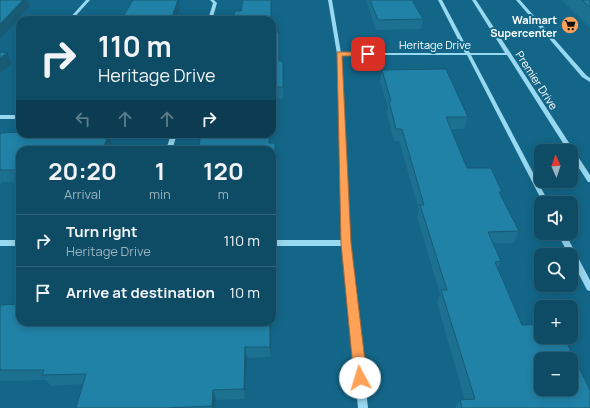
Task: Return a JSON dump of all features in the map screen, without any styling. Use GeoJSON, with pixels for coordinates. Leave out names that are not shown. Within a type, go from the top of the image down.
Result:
{"type":"FeatureCollection","features":[{"type":"Feature","properties":{"kind":"street"},"geometry":{"type":"LineString","coordinates":[[74,16],[88,0]]}},
{"type":"Feature","properties":{"kind":"street"},"geometry":{"type":"LineString","coordinates":[[211,16],[215,3],[212,0]]}},
{"type":"Feature","properties":{"kind":"street"},"geometry":{"type":"LineString","coordinates":[[330,0],[339,54],[346,243],[363,408]]}},
{"type":"Feature","properties":{"kind":"street"},"geometry":{"type":"LineString","coordinates":[[440,0],[542,196]]}},
{"type":"Feature","properties":{"kind":"street","name":"Premier Drive"},"geometry":{"type":"LineString","coordinates":[[474,0],[566,144]]}},
{"type":"Feature","properties":{"kind":"street"},"geometry":{"type":"LineString","coordinates":[[518,0],[584,76],[590,80]]}},
{"type":"Feature","properties":{"kind":"street","name":"Heritage Drive"},"geometry":{"type":"LineString","coordinates":[[339,54],[508,54]]}},
{"type":"Feature","properties":{"kind":"street"},"geometry":{"type":"LineString","coordinates":[[0,117],[16,118]]}},
{"type":"Feature","properties":{"kind":"street","name":"Premier Drive"},"geometry":{"type":"LineString","coordinates":[[578,162],[590,180]]}},
{"type":"Feature","properties":{"kind":"street"},"geometry":{"type":"LineString","coordinates":[[566,240],[590,288]]}},
{"type":"Feature","properties":{"kind":"street"},"geometry":{"type":"LineString","coordinates":[[0,243],[16,243]]}},
{"type":"Feature","properties":{"kind":"street"},"geometry":{"type":"LineString","coordinates":[[276,243],[346,243]]}},
{"type":"Feature","properties":{"kind":"building"},"geometry":{"type":"Polygon","coordinates":[[[0,0],[23,0],[0,24],[0,0]]]}},
{"type":"Feature","properties":{"kind":"building"},"geometry":{"type":"Polygon","coordinates":[[[133,0],[178,0],[172,16],[123,16],[133,0]]]}},
{"type":"Feature","properties":{"kind":"building"},"geometry":{"type":"Polygon","coordinates":[[[243,0],[271,0],[271,16],[234,16],[235,11],[241,11],[243,0]]]}},
{"type":"Feature","properties":{"kind":"building"},"geometry":{"type":"Polygon","coordinates":[[[370,0],[412,0],[423,19],[378,20],[370,0]]]}},
{"type":"Feature","properties":{"kind":"building"},"geometry":{"type":"Polygon","coordinates":[[[582,0],[590,0],[590,7],[582,0]]]}},
{"type":"Feature","properties":{"kind":"building"},"geometry":{"type":"Polygon","coordinates":[[[276,32],[279,32],[279,61],[283,61],[283,87],[276,87],[276,32]]]}},
{"type":"Feature","properties":{"kind":"building"},"geometry":{"type":"Polygon","coordinates":[[[0,52],[7,53],[0,58],[0,52]]]}},
{"type":"Feature","properties":{"kind":"building"},"geometry":{"type":"Polygon","coordinates":[[[446,69],[468,117],[446,117],[467,168],[491,168],[502,192],[499,192],[519,231],[488,232],[501,261],[495,262],[522,325],[534,324],[534,344],[567,344],[571,352],[534,352],[534,396],[578,396],[578,366],[590,390],[590,408],[462,408],[460,400],[475,399],[441,290],[447,290],[420,205],[424,205],[402,129],[396,129],[389,101],[391,101],[382,70],[446,69]]]}},
{"type":"Feature","properties":{"kind":"building"},"geometry":{"type":"Polygon","coordinates":[[[16,132],[16,138],[107,138],[104,146],[16,146],[16,170],[0,170],[0,133],[16,132]]]}},
{"type":"Feature","properties":{"kind":"building"},"geometry":{"type":"Polygon","coordinates":[[[200,138],[269,138],[269,143],[275,143],[275,146],[199,146],[200,138]]]}},
{"type":"Feature","properties":{"kind":"building"},"geometry":{"type":"Polygon","coordinates":[[[16,304],[16,326],[270,326],[270,347],[245,347],[244,389],[213,390],[212,406],[166,408],[76,408],[86,374],[42,375],[44,370],[0,370],[0,305],[16,304]]]}},
{"type":"Feature","properties":{"kind":"place","name":"Walmart Supercenter"},"geometry":{"type":"Point","coordinates":[570,25]}},
{"type":"Feature","properties":{"kind":"route"},"geometry":{"type":"LineString","coordinates":[[360,378],[346,243],[339,54],[368,54]]}}]}
